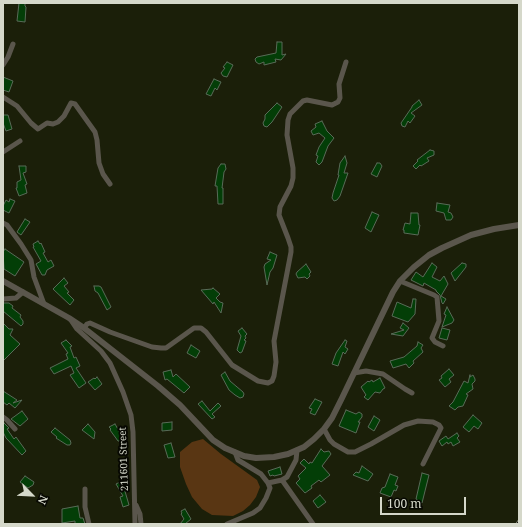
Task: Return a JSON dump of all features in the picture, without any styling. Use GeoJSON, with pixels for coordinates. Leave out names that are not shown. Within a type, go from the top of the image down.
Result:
{"type":"FeatureCollection","features":[{"type":"Feature","properties":{"kind":"street"},"geometry":{"type":"LineString","coordinates":[[3,65],[13,44]]}},
{"type":"Feature","properties":{"kind":"street"},"geometry":{"type":"LineString","coordinates":[[84,328],[90,323],[152,347],[161,348],[166,348],[194,328],[201,328],[206,332],[232,365],[258,381],[268,383],[272,381],[276,362],[274,341],[291,252],[291,247],[279,215],[280,208],[294,178],[288,135],[288,120],[290,114],[303,101],[307,100],[332,105],[338,102],[340,98],[339,84],[346,62]]}},
{"type":"Feature","properties":{"kind":"street"},"geometry":{"type":"LineString","coordinates":[[3,97],[17,106],[31,123],[38,128],[47,123],[53,124],[58,122],[64,116],[70,104],[73,103],[95,132],[99,163],[103,174],[110,184]]}},
{"type":"Feature","properties":{"kind":"street"},"geometry":{"type":"LineString","coordinates":[[3,152],[20,141]]}},
{"type":"Feature","properties":{"kind":"street"},"geometry":{"type":"LineString","coordinates":[[3,223],[21,244],[32,260],[34,277],[44,304]]}},
{"type":"Feature","properties":{"kind":"street"},"geometry":{"type":"LineString","coordinates":[[3,281],[84,328],[180,405],[213,440],[244,456],[256,458],[274,457],[288,454],[314,439],[332,418],[386,305],[400,281],[429,255],[442,248],[471,235],[519,225]]}},
{"type":"Feature","properties":{"kind":"street"},"geometry":{"type":"LineString","coordinates":[[400,281],[437,297],[439,321],[432,338],[435,342],[443,346]]}},
{"type":"Feature","properties":{"kind":"street"},"geometry":{"type":"LineString","coordinates":[[3,299],[16,298],[23,292]]}},
{"type":"Feature","properties":{"kind":"street","name":"211601 Street"},"geometry":{"type":"LineString","coordinates":[[69,318],[77,329],[101,351],[110,363],[124,392],[131,415],[133,432],[135,524]]}},
{"type":"Feature","properties":{"kind":"street"},"geometry":{"type":"LineString","coordinates":[[354,373],[366,371],[383,374],[404,389],[412,392]]}},
{"type":"Feature","properties":{"kind":"street"},"geometry":{"type":"LineString","coordinates":[[3,417],[15,429]]}},
{"type":"Feature","properties":{"kind":"street"},"geometry":{"type":"LineString","coordinates":[[324,429],[334,444],[348,452],[355,452],[404,425],[418,421],[433,422],[441,428],[423,464]]}},
{"type":"Feature","properties":{"kind":"street"},"geometry":{"type":"LineString","coordinates":[[268,483],[282,480],[287,477],[296,460],[296,450]]}},
{"type":"Feature","properties":{"kind":"street"},"geometry":{"type":"LineString","coordinates":[[228,524],[254,514],[260,508],[270,488],[261,474],[238,460],[235,452]]}},
{"type":"Feature","properties":{"kind":"street"},"geometry":{"type":"LineString","coordinates":[[282,480],[313,524]]}},
{"type":"Feature","properties":{"kind":"street"},"geometry":{"type":"LineString","coordinates":[[85,489],[85,507],[89,524]]}},
{"type":"Feature","properties":{"kind":"street"},"geometry":{"type":"LineString","coordinates":[[135,502],[139,510],[141,524]]}},
{"type":"Feature","properties":{"kind":"shaded area"},"geometry":{"type":"Polygon","coordinates":[[[203,439],[257,480],[260,487],[256,497],[250,505],[243,511],[233,516],[212,515],[202,509],[192,497],[186,484],[180,467],[180,452],[192,442],[203,439]]]}},
{"type":"Feature","properties":{"kind":"building"},"geometry":{"type":"Polygon","coordinates":[[[19,3],[25,3],[25,22],[17,21],[19,3]]]}},
{"type":"Feature","properties":{"kind":"building"},"geometry":{"type":"Polygon","coordinates":[[[277,42],[282,42],[282,55],[286,54],[281,60],[275,59],[276,62],[264,65],[264,62],[259,64],[256,62],[255,59],[257,57],[276,53],[277,42]]]}},
{"type":"Feature","properties":{"kind":"building"},"geometry":{"type":"Polygon","coordinates":[[[227,62],[233,65],[227,77],[223,76],[221,73],[227,62]]]}},
{"type":"Feature","properties":{"kind":"building"},"geometry":{"type":"Polygon","coordinates":[[[3,77],[13,81],[9,92],[3,90],[3,77]]]}},
{"type":"Feature","properties":{"kind":"building"},"geometry":{"type":"Polygon","coordinates":[[[214,79],[221,82],[217,90],[215,88],[211,96],[206,94],[214,79]]]}},
{"type":"Feature","properties":{"kind":"building"},"geometry":{"type":"Polygon","coordinates":[[[419,100],[422,105],[411,113],[415,116],[410,123],[408,121],[405,127],[402,126],[401,123],[412,106],[419,100]]]}},
{"type":"Feature","properties":{"kind":"building"},"geometry":{"type":"Polygon","coordinates":[[[277,103],[282,107],[272,122],[267,127],[264,126],[263,123],[265,115],[277,103]]]}},
{"type":"Feature","properties":{"kind":"building"},"geometry":{"type":"Polygon","coordinates":[[[3,115],[8,115],[12,129],[6,131],[3,123],[3,115]]]}},
{"type":"Feature","properties":{"kind":"building"},"geometry":{"type":"Polygon","coordinates":[[[322,121],[327,131],[334,138],[328,146],[322,162],[319,165],[316,162],[318,156],[316,155],[325,138],[319,133],[313,135],[311,131],[316,127],[315,124],[322,121]]]}},
{"type":"Feature","properties":{"kind":"building"},"geometry":{"type":"Polygon","coordinates":[[[430,150],[434,151],[434,155],[427,158],[429,161],[421,166],[420,165],[416,169],[413,166],[418,161],[417,160],[430,150]]]}},
{"type":"Feature","properties":{"kind":"building"},"geometry":{"type":"Polygon","coordinates":[[[345,156],[347,163],[344,173],[348,173],[340,196],[334,201],[332,198],[339,175],[340,163],[345,156]]]}},
{"type":"Feature","properties":{"kind":"building"},"geometry":{"type":"Polygon","coordinates":[[[377,163],[380,163],[382,166],[377,177],[371,174],[377,163]]]}},
{"type":"Feature","properties":{"kind":"building"},"geometry":{"type":"Polygon","coordinates":[[[221,164],[225,164],[226,169],[224,172],[222,188],[223,204],[218,204],[217,186],[215,186],[218,168],[221,164]]]}},
{"type":"Feature","properties":{"kind":"building"},"geometry":{"type":"Polygon","coordinates":[[[19,166],[26,166],[26,172],[23,173],[27,184],[25,185],[27,193],[19,196],[16,188],[17,182],[21,180],[19,166]]]}},
{"type":"Feature","properties":{"kind":"building"},"geometry":{"type":"Polygon","coordinates":[[[10,199],[15,201],[9,213],[3,210],[3,206],[6,200],[9,202],[10,199]]]}},
{"type":"Feature","properties":{"kind":"building"},"geometry":{"type":"Polygon","coordinates":[[[437,203],[450,205],[448,212],[451,213],[453,217],[451,220],[446,220],[444,213],[436,211],[437,203]]]}},
{"type":"Feature","properties":{"kind":"building"},"geometry":{"type":"Polygon","coordinates":[[[372,212],[379,215],[371,232],[365,228],[372,212]]]}},
{"type":"Feature","properties":{"kind":"building"},"geometry":{"type":"Polygon","coordinates":[[[411,213],[418,213],[420,225],[418,235],[404,233],[403,230],[405,223],[410,224],[411,213]]]}},
{"type":"Feature","properties":{"kind":"building"},"geometry":{"type":"Polygon","coordinates":[[[25,219],[30,222],[21,235],[17,232],[25,219]]]}},
{"type":"Feature","properties":{"kind":"building"},"geometry":{"type":"Polygon","coordinates":[[[38,241],[40,244],[41,243],[45,252],[43,253],[48,262],[51,260],[54,266],[47,270],[45,275],[42,275],[36,264],[41,261],[33,247],[33,244],[38,241]]]}},
{"type":"Feature","properties":{"kind":"building"},"geometry":{"type":"Polygon","coordinates":[[[5,249],[24,262],[15,276],[4,269],[3,252],[5,249]]]}},
{"type":"Feature","properties":{"kind":"building"},"geometry":{"type":"Polygon","coordinates":[[[270,252],[277,255],[273,268],[270,272],[267,285],[264,267],[265,264],[271,260],[267,259],[270,252]]]}},
{"type":"Feature","properties":{"kind":"building"},"geometry":{"type":"Polygon","coordinates":[[[432,263],[437,267],[432,277],[440,281],[444,276],[448,284],[441,296],[446,299],[443,304],[440,295],[436,290],[424,283],[423,286],[411,280],[416,272],[423,277],[432,263]]]}},
{"type":"Feature","properties":{"kind":"building"},"geometry":{"type":"Polygon","coordinates":[[[462,263],[466,264],[466,267],[455,281],[451,273],[462,263]]]}},
{"type":"Feature","properties":{"kind":"building"},"geometry":{"type":"Polygon","coordinates":[[[306,264],[311,272],[309,274],[310,276],[307,279],[305,277],[298,278],[296,274],[297,272],[306,264]]]}},
{"type":"Feature","properties":{"kind":"building"},"geometry":{"type":"Polygon","coordinates":[[[64,278],[68,283],[64,286],[69,292],[67,293],[74,300],[70,305],[53,289],[64,278]]]}},
{"type":"Feature","properties":{"kind":"building"},"geometry":{"type":"Polygon","coordinates":[[[94,286],[101,287],[111,307],[107,310],[98,293],[95,291],[94,286]]]}},
{"type":"Feature","properties":{"kind":"building"},"geometry":{"type":"Polygon","coordinates":[[[213,288],[220,294],[216,298],[223,303],[221,313],[214,302],[213,304],[201,290],[213,288]]]}},
{"type":"Feature","properties":{"kind":"building"},"geometry":{"type":"Polygon","coordinates":[[[413,299],[416,299],[415,314],[408,322],[392,316],[397,302],[411,308],[413,299]]]}},
{"type":"Feature","properties":{"kind":"building"},"geometry":{"type":"Polygon","coordinates":[[[3,303],[9,303],[13,306],[12,308],[21,315],[20,317],[23,324],[21,326],[3,311],[3,303]]]}},
{"type":"Feature","properties":{"kind":"building"},"geometry":{"type":"Polygon","coordinates":[[[447,307],[454,320],[452,323],[442,327],[446,315],[444,314],[447,307]]]}},
{"type":"Feature","properties":{"kind":"building"},"geometry":{"type":"Polygon","coordinates":[[[3,323],[9,329],[13,329],[10,335],[20,344],[3,361],[3,323]]]}},
{"type":"Feature","properties":{"kind":"building"},"geometry":{"type":"Polygon","coordinates":[[[403,323],[409,328],[403,336],[391,334],[404,330],[400,328],[403,323]]]}},
{"type":"Feature","properties":{"kind":"building"},"geometry":{"type":"Polygon","coordinates":[[[242,328],[247,334],[245,336],[246,338],[244,340],[246,341],[242,352],[240,353],[237,350],[241,336],[238,331],[242,328]]]}},
{"type":"Feature","properties":{"kind":"building"},"geometry":{"type":"Polygon","coordinates":[[[442,328],[450,330],[447,340],[439,338],[442,328]]]}},
{"type":"Feature","properties":{"kind":"building"},"geometry":{"type":"Polygon","coordinates":[[[66,340],[72,346],[70,347],[74,358],[76,357],[80,366],[76,368],[86,383],[79,388],[70,375],[74,373],[71,366],[54,374],[50,368],[68,359],[66,354],[68,353],[61,343],[66,340]]]}},
{"type":"Feature","properties":{"kind":"building"},"geometry":{"type":"Polygon","coordinates":[[[345,340],[347,341],[345,347],[348,349],[345,354],[343,352],[338,366],[332,364],[336,353],[345,340]]]}},
{"type":"Feature","properties":{"kind":"building"},"geometry":{"type":"Polygon","coordinates":[[[418,342],[423,345],[421,348],[423,352],[413,361],[414,363],[409,368],[406,364],[393,368],[390,361],[404,357],[417,346],[418,342]]]}},
{"type":"Feature","properties":{"kind":"building"},"geometry":{"type":"Polygon","coordinates":[[[191,345],[200,351],[196,358],[187,353],[191,345]]]}},
{"type":"Feature","properties":{"kind":"building"},"geometry":{"type":"Polygon","coordinates":[[[449,369],[454,375],[449,379],[451,382],[445,387],[439,380],[442,378],[441,376],[449,369]]]}},
{"type":"Feature","properties":{"kind":"building"},"geometry":{"type":"Polygon","coordinates":[[[171,370],[173,377],[176,374],[190,387],[184,393],[167,379],[165,380],[163,372],[171,370]]]}},
{"type":"Feature","properties":{"kind":"building"},"geometry":{"type":"Polygon","coordinates":[[[225,372],[230,381],[243,392],[243,397],[240,398],[229,390],[221,375],[225,372]]]}},
{"type":"Feature","properties":{"kind":"building"},"geometry":{"type":"Polygon","coordinates":[[[470,375],[470,377],[473,375],[475,379],[472,384],[473,389],[466,394],[468,395],[463,406],[458,407],[455,410],[449,406],[453,402],[464,381],[468,383],[470,375]]]}},
{"type":"Feature","properties":{"kind":"building"},"geometry":{"type":"Polygon","coordinates":[[[97,377],[102,384],[95,390],[88,382],[97,377]]]}},
{"type":"Feature","properties":{"kind":"building"},"geometry":{"type":"Polygon","coordinates":[[[380,378],[385,388],[380,393],[375,392],[368,400],[364,397],[366,395],[361,387],[368,381],[369,382],[372,380],[373,382],[380,378]]]}},
{"type":"Feature","properties":{"kind":"building"},"geometry":{"type":"Polygon","coordinates":[[[3,391],[17,400],[13,403],[22,400],[15,408],[9,403],[7,405],[3,402],[3,391]]]}},
{"type":"Feature","properties":{"kind":"building"},"geometry":{"type":"Polygon","coordinates":[[[315,399],[322,402],[315,415],[310,413],[312,409],[309,408],[315,399]]]}},
{"type":"Feature","properties":{"kind":"building"},"geometry":{"type":"Polygon","coordinates":[[[202,401],[210,411],[218,403],[221,406],[212,414],[215,417],[212,419],[198,404],[202,401]]]}},
{"type":"Feature","properties":{"kind":"building"},"geometry":{"type":"Polygon","coordinates":[[[346,410],[356,414],[359,412],[362,414],[362,417],[358,422],[360,422],[356,433],[339,426],[346,410]]]}},
{"type":"Feature","properties":{"kind":"building"},"geometry":{"type":"Polygon","coordinates":[[[22,411],[28,419],[20,426],[11,419],[22,411]]]}},
{"type":"Feature","properties":{"kind":"building"},"geometry":{"type":"Polygon","coordinates":[[[473,415],[482,423],[478,429],[474,426],[469,432],[463,427],[473,415]]]}},
{"type":"Feature","properties":{"kind":"building"},"geometry":{"type":"Polygon","coordinates":[[[374,416],[380,420],[374,431],[368,427],[374,416]]]}},
{"type":"Feature","properties":{"kind":"building"},"geometry":{"type":"Polygon","coordinates":[[[172,422],[172,430],[162,431],[162,423],[172,422]]]}},
{"type":"Feature","properties":{"kind":"building"},"geometry":{"type":"Polygon","coordinates":[[[4,423],[9,428],[7,429],[14,439],[16,437],[26,451],[22,455],[6,438],[3,432],[4,423]]]}},
{"type":"Feature","properties":{"kind":"building"},"geometry":{"type":"Polygon","coordinates":[[[88,424],[95,432],[94,439],[82,430],[88,424]]]}},
{"type":"Feature","properties":{"kind":"building"},"geometry":{"type":"Polygon","coordinates":[[[115,424],[123,438],[121,441],[118,441],[110,430],[111,429],[109,427],[115,424]]]}},
{"type":"Feature","properties":{"kind":"building"},"geometry":{"type":"Polygon","coordinates":[[[55,428],[70,440],[70,445],[67,445],[56,438],[57,437],[51,432],[55,428]]]}},
{"type":"Feature","properties":{"kind":"building"},"geometry":{"type":"Polygon","coordinates":[[[457,433],[459,436],[457,438],[460,442],[453,446],[451,442],[448,444],[447,442],[442,446],[439,441],[446,436],[448,439],[457,433]]]}},
{"type":"Feature","properties":{"kind":"building"},"geometry":{"type":"Polygon","coordinates":[[[171,443],[175,457],[168,458],[164,445],[171,443]]]}},
{"type":"Feature","properties":{"kind":"building"},"geometry":{"type":"Polygon","coordinates":[[[321,449],[324,452],[329,451],[331,454],[322,466],[330,475],[321,482],[319,480],[305,493],[296,483],[300,479],[298,476],[306,468],[300,463],[304,459],[309,464],[310,462],[312,463],[321,449]]]}},
{"type":"Feature","properties":{"kind":"building"},"geometry":{"type":"Polygon","coordinates":[[[362,466],[373,474],[368,481],[353,475],[356,472],[359,473],[362,466]]]}},
{"type":"Feature","properties":{"kind":"building"},"geometry":{"type":"Polygon","coordinates":[[[280,467],[282,474],[270,476],[268,471],[280,467]]]}},
{"type":"Feature","properties":{"kind":"building"},"geometry":{"type":"Polygon","coordinates":[[[422,473],[429,475],[422,503],[416,499],[422,473]]]}},
{"type":"Feature","properties":{"kind":"building"},"geometry":{"type":"Polygon","coordinates":[[[390,474],[398,477],[395,485],[398,486],[396,491],[394,490],[391,497],[380,493],[382,488],[385,487],[390,474]]]}},
{"type":"Feature","properties":{"kind":"building"},"geometry":{"type":"Polygon","coordinates":[[[25,476],[34,482],[33,485],[28,488],[20,482],[25,476]]]}},
{"type":"Feature","properties":{"kind":"building"},"geometry":{"type":"Polygon","coordinates":[[[122,481],[129,505],[123,507],[120,497],[123,496],[116,484],[122,481]]]}},
{"type":"Feature","properties":{"kind":"building"},"geometry":{"type":"Polygon","coordinates":[[[320,495],[326,502],[318,508],[313,501],[320,495]]]}},
{"type":"Feature","properties":{"kind":"building"},"geometry":{"type":"Polygon","coordinates":[[[78,506],[80,518],[83,518],[85,524],[75,524],[75,521],[62,523],[62,509],[78,506]]]}},
{"type":"Feature","properties":{"kind":"building"},"geometry":{"type":"Polygon","coordinates":[[[185,509],[191,519],[185,524],[180,524],[184,519],[181,511],[185,509]]]}}]}
